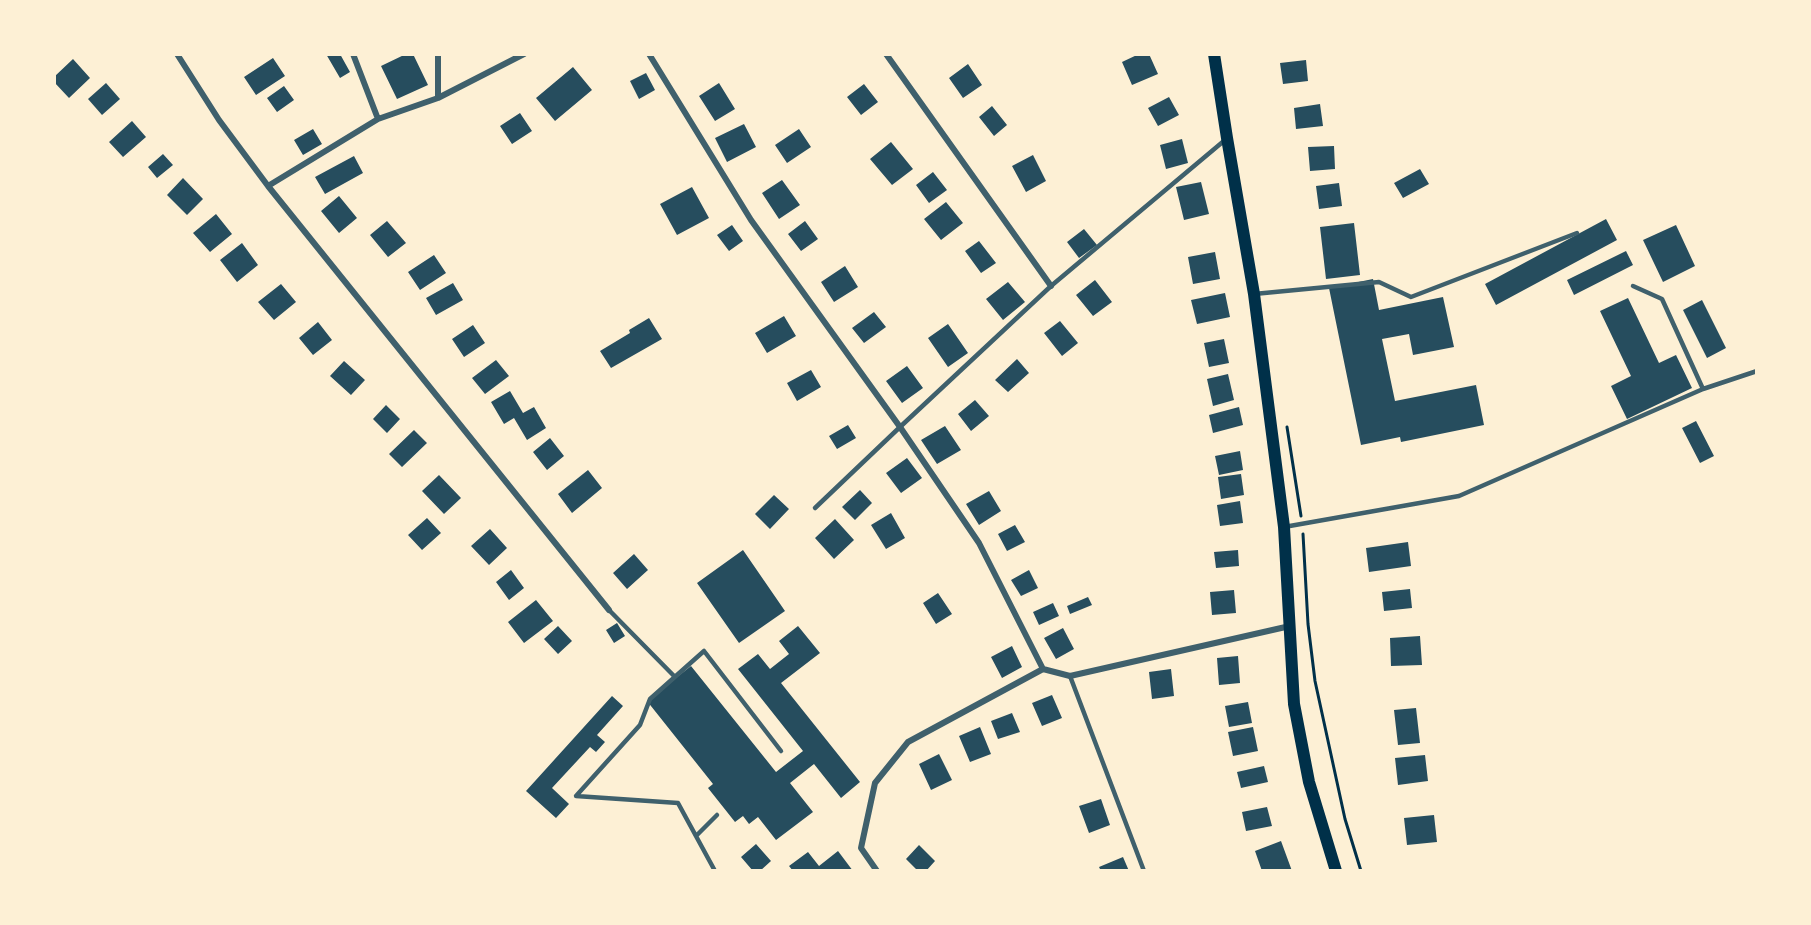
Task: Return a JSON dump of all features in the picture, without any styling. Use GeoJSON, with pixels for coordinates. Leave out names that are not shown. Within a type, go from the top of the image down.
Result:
{"type":"FeatureCollection","features":[{"type":"Feature","properties":{"kind":"main road"},"geometry":{"type":"LineString","coordinates":[[1214,54],[1254,294],[1284,527],[1294,704],[1309,782],[1336,871]]}},
{"type":"Feature","properties":{"kind":"street"},"geometry":{"type":"LineString","coordinates":[[177,54],[219,120],[268,186],[609,610]]}},
{"type":"Feature","properties":{"kind":"street"},"geometry":{"type":"LineString","coordinates":[[353,54],[378,119]]}},
{"type":"Feature","properties":{"kind":"street"},"geometry":{"type":"LineString","coordinates":[[438,54],[438,98]]}},
{"type":"Feature","properties":{"kind":"street"},"geometry":{"type":"LineString","coordinates":[[268,186],[378,119],[438,98],[524,54]]}},
{"type":"Feature","properties":{"kind":"street"},"geometry":{"type":"LineString","coordinates":[[649,54],[750,220],[900,427],[979,543],[1043,669]]}},
{"type":"Feature","properties":{"kind":"street"},"geometry":{"type":"LineString","coordinates":[[886,54],[1051,286]]}},
{"type":"Feature","properties":{"kind":"street"},"geometry":{"type":"LineString","coordinates":[[877,871],[861,848],[875,783],[908,742],[1043,669],[1070,676],[1291,625]]}},
{"type":"Feature","properties":{"kind":"lane"},"geometry":{"type":"LineString","coordinates":[[815,508],[1051,286],[1227,138]]}},
{"type":"Feature","properties":{"kind":"lane"},"geometry":{"type":"LineString","coordinates":[[1254,294],[1379,282],[1411,297],[1577,233]]}},
{"type":"Feature","properties":{"kind":"lane"},"geometry":{"type":"LineString","coordinates":[[1633,286],[1662,299],[1703,389]]}},
{"type":"Feature","properties":{"kind":"lane"},"geometry":{"type":"LineString","coordinates":[[1284,527],[1459,496],[1703,389],[1757,371]]}},
{"type":"Feature","properties":{"kind":"lane"},"geometry":{"type":"LineString","coordinates":[[609,610],[675,677]]}},
{"type":"Feature","properties":{"kind":"lane"},"geometry":{"type":"LineString","coordinates":[[715,871],[678,803],[576,796],[640,724],[650,699],[704,651],[781,751]]}},
{"type":"Feature","properties":{"kind":"lane"},"geometry":{"type":"LineString","coordinates":[[1070,676],[1144,871]]}},
{"type":"Feature","properties":{"kind":"lane"},"geometry":{"type":"LineString","coordinates":[[696,836],[717,815]]}},
{"type":"Feature","properties":{"kind":"building"},"geometry":{"type":"Polygon","coordinates":[[[326,54],[340,54],[350,72],[340,78],[326,54]]]}},
{"type":"Feature","properties":{"kind":"building"},"geometry":{"type":"Polygon","coordinates":[[[406,54],[413,54],[428,85],[397,99],[381,66],[406,54]]]}},
{"type":"Feature","properties":{"kind":"building"},"geometry":{"type":"Polygon","coordinates":[[[1139,54],[1149,54],[1158,74],[1132,85],[1122,62],[1139,54]]]}},
{"type":"Feature","properties":{"kind":"building"},"geometry":{"type":"Polygon","coordinates":[[[273,58],[285,76],[256,95],[244,77],[273,58]]]}},
{"type":"Feature","properties":{"kind":"building"},"geometry":{"type":"Polygon","coordinates":[[[73,59],[90,78],[69,98],[54,82],[54,77],[73,59]]]}},
{"type":"Feature","properties":{"kind":"building"},"geometry":{"type":"Polygon","coordinates":[[[1306,60],[1308,81],[1283,84],[1280,63],[1306,60]]]}},
{"type":"Feature","properties":{"kind":"building"},"geometry":{"type":"Polygon","coordinates":[[[968,64],[982,85],[963,98],[949,78],[968,64]]]}},
{"type":"Feature","properties":{"kind":"building"},"geometry":{"type":"Polygon","coordinates":[[[573,67],[592,90],[555,121],[536,98],[573,67]]]}},
{"type":"Feature","properties":{"kind":"building"},"geometry":{"type":"Polygon","coordinates":[[[646,73],[655,90],[639,99],[630,81],[646,73]]]}},
{"type":"Feature","properties":{"kind":"building"},"geometry":{"type":"Polygon","coordinates":[[[106,83],[120,99],[102,115],[88,99],[106,83]]]}},
{"type":"Feature","properties":{"kind":"building"},"geometry":{"type":"Polygon","coordinates":[[[719,83],[735,109],[715,121],[699,96],[719,83]]]}},
{"type":"Feature","properties":{"kind":"building"},"geometry":{"type":"Polygon","coordinates":[[[864,84],[878,102],[861,115],[847,97],[864,84]]]}},
{"type":"Feature","properties":{"kind":"building"},"geometry":{"type":"Polygon","coordinates":[[[284,86],[294,100],[277,112],[267,98],[284,86]]]}},
{"type":"Feature","properties":{"kind":"building"},"geometry":{"type":"Polygon","coordinates":[[[1169,97],[1179,115],[1158,126],[1148,108],[1169,97]]]}},
{"type":"Feature","properties":{"kind":"building"},"geometry":{"type":"Polygon","coordinates":[[[1320,104],[1323,126],[1296,129],[1294,108],[1320,104]]]}},
{"type":"Feature","properties":{"kind":"building"},"geometry":{"type":"Polygon","coordinates":[[[992,106],[1007,125],[994,136],[979,117],[992,106]]]}},
{"type":"Feature","properties":{"kind":"building"},"geometry":{"type":"Polygon","coordinates":[[[520,113],[532,131],[512,144],[500,126],[520,113]]]}},
{"type":"Feature","properties":{"kind":"building"},"geometry":{"type":"Polygon","coordinates":[[[132,121],[146,137],[123,157],[109,142],[132,121]]]}},
{"type":"Feature","properties":{"kind":"building"},"geometry":{"type":"Polygon","coordinates":[[[744,124],[756,147],[727,162],[715,138],[744,124]]]}},
{"type":"Feature","properties":{"kind":"building"},"geometry":{"type":"Polygon","coordinates":[[[313,129],[322,144],[303,155],[294,140],[313,129]]]}},
{"type":"Feature","properties":{"kind":"building"},"geometry":{"type":"Polygon","coordinates":[[[799,129],[811,147],[787,163],[775,145],[799,129]]]}},
{"type":"Feature","properties":{"kind":"building"},"geometry":{"type":"Polygon","coordinates":[[[1182,139],[1188,163],[1166,169],[1160,145],[1182,139]]]}},
{"type":"Feature","properties":{"kind":"building"},"geometry":{"type":"Polygon","coordinates":[[[891,142],[913,169],[892,185],[870,159],[891,142]]]}},
{"type":"Feature","properties":{"kind":"building"},"geometry":{"type":"Polygon","coordinates":[[[1334,146],[1335,169],[1310,171],[1308,147],[1334,146]]]}},
{"type":"Feature","properties":{"kind":"building"},"geometry":{"type":"Polygon","coordinates":[[[163,154],[173,165],[157,178],[148,167],[163,154]]]}},
{"type":"Feature","properties":{"kind":"building"},"geometry":{"type":"Polygon","coordinates":[[[1033,155],[1046,181],[1026,192],[1012,166],[1033,155]]]}},
{"type":"Feature","properties":{"kind":"building"},"geometry":{"type":"Polygon","coordinates":[[[354,156],[363,173],[325,194],[315,177],[354,156]]]}},
{"type":"Feature","properties":{"kind":"building"},"geometry":{"type":"Polygon","coordinates":[[[1420,169],[1429,184],[1403,198],[1394,183],[1420,169]]]}},
{"type":"Feature","properties":{"kind":"building"},"geometry":{"type":"Polygon","coordinates":[[[933,172],[947,190],[929,203],[916,185],[933,172]]]}},
{"type":"Feature","properties":{"kind":"building"},"geometry":{"type":"Polygon","coordinates":[[[183,178],[203,199],[187,215],[167,195],[183,178]]]}},
{"type":"Feature","properties":{"kind":"building"},"geometry":{"type":"Polygon","coordinates":[[[782,180],[800,205],[779,219],[762,193],[782,180]]]}},
{"type":"Feature","properties":{"kind":"building"},"geometry":{"type":"Polygon","coordinates":[[[1201,182],[1209,214],[1184,220],[1176,187],[1201,182]]]}},
{"type":"Feature","properties":{"kind":"building"},"geometry":{"type":"Polygon","coordinates":[[[1339,183],[1342,206],[1319,209],[1316,186],[1339,183]]]}},
{"type":"Feature","properties":{"kind":"building"},"geometry":{"type":"Polygon","coordinates":[[[692,187],[709,218],[677,235],[660,204],[692,187]]]}},
{"type":"Feature","properties":{"kind":"building"},"geometry":{"type":"Polygon","coordinates":[[[339,196],[357,218],[339,233],[321,211],[339,196]]]}},
{"type":"Feature","properties":{"kind":"building"},"geometry":{"type":"Polygon","coordinates":[[[946,202],[963,223],[941,240],[924,219],[946,202]]]}},
{"type":"Feature","properties":{"kind":"building"},"geometry":{"type":"Polygon","coordinates":[[[216,214],[232,234],[210,252],[193,233],[216,214]]]}},
{"type":"Feature","properties":{"kind":"building"},"geometry":{"type":"Polygon","coordinates":[[[1606,219],[1617,240],[1496,305],[1485,284],[1606,219]]]}},
{"type":"Feature","properties":{"kind":"building"},"geometry":{"type":"Polygon","coordinates":[[[387,221],[406,243],[388,257],[370,235],[387,221]]]}},
{"type":"Feature","properties":{"kind":"building"},"geometry":{"type":"Polygon","coordinates":[[[805,221],[818,239],[801,251],[788,234],[805,221]]]}},
{"type":"Feature","properties":{"kind":"building"},"geometry":{"type":"Polygon","coordinates":[[[1354,223],[1360,275],[1326,279],[1320,227],[1354,223]]]}},
{"type":"Feature","properties":{"kind":"building"},"geometry":{"type":"Polygon","coordinates":[[[732,225],[743,241],[729,251],[717,235],[732,225]]]}},
{"type":"Feature","properties":{"kind":"building"},"geometry":{"type":"Polygon","coordinates":[[[1676,225],[1695,266],[1663,282],[1643,240],[1676,225]]]}},
{"type":"Feature","properties":{"kind":"building"},"geometry":{"type":"Polygon","coordinates":[[[1084,229],[1097,245],[1079,258],[1067,242],[1084,229]]]}},
{"type":"Feature","properties":{"kind":"building"},"geometry":{"type":"Polygon","coordinates":[[[979,241],[996,263],[981,273],[965,251],[979,241]]]}},
{"type":"Feature","properties":{"kind":"building"},"geometry":{"type":"Polygon","coordinates":[[[242,243],[258,265],[237,282],[220,260],[242,243]]]}},
{"type":"Feature","properties":{"kind":"building"},"geometry":{"type":"Polygon","coordinates":[[[1626,251],[1633,265],[1574,295],[1567,280],[1626,251]]]}},
{"type":"Feature","properties":{"kind":"building"},"geometry":{"type":"Polygon","coordinates":[[[1215,252],[1220,279],[1193,284],[1188,257],[1215,252]]]}},
{"type":"Feature","properties":{"kind":"building"},"geometry":{"type":"Polygon","coordinates":[[[434,255],[446,273],[420,290],[408,272],[434,255]]]}},
{"type":"Feature","properties":{"kind":"building"},"geometry":{"type":"Polygon","coordinates":[[[845,266],[858,287],[834,302],[821,282],[845,266]]]}},
{"type":"Feature","properties":{"kind":"building"},"geometry":{"type":"Polygon","coordinates":[[[1373,279],[1379,310],[1443,297],[1454,347],[1413,355],[1409,334],[1382,339],[1395,401],[1476,385],[1484,425],[1401,442],[1400,437],[1361,445],[1329,288],[1373,279]]]}},
{"type":"Feature","properties":{"kind":"building"},"geometry":{"type":"Polygon","coordinates":[[[1095,280],[1112,302],[1093,316],[1076,295],[1095,280]]]}},
{"type":"Feature","properties":{"kind":"building"},"geometry":{"type":"Polygon","coordinates":[[[1008,282],[1025,302],[1003,320],[986,299],[1008,282]]]}},
{"type":"Feature","properties":{"kind":"building"},"geometry":{"type":"Polygon","coordinates":[[[453,283],[463,300],[436,315],[426,298],[453,283]]]}},
{"type":"Feature","properties":{"kind":"building"},"geometry":{"type":"Polygon","coordinates":[[[281,284],[296,302],[274,320],[258,302],[281,284]]]}},
{"type":"Feature","properties":{"kind":"building"},"geometry":{"type":"Polygon","coordinates":[[[1225,293],[1230,317],[1197,324],[1191,300],[1225,293]]]}},
{"type":"Feature","properties":{"kind":"building"},"geometry":{"type":"Polygon","coordinates":[[[1628,298],[1659,363],[1676,355],[1692,388],[1627,419],[1611,386],[1631,376],[1600,311],[1628,298]]]}},
{"type":"Feature","properties":{"kind":"building"},"geometry":{"type":"Polygon","coordinates":[[[1702,300],[1726,348],[1707,358],[1683,310],[1702,300]]]}},
{"type":"Feature","properties":{"kind":"building"},"geometry":{"type":"Polygon","coordinates":[[[874,312],[886,327],[864,343],[852,328],[874,312]]]}},
{"type":"Feature","properties":{"kind":"building"},"geometry":{"type":"Polygon","coordinates":[[[784,316],[796,336],[767,353],[755,333],[784,316]]]}},
{"type":"Feature","properties":{"kind":"building"},"geometry":{"type":"Polygon","coordinates":[[[649,318],[662,339],[611,368],[600,351],[630,333],[629,330],[649,318]]]}},
{"type":"Feature","properties":{"kind":"building"},"geometry":{"type":"Polygon","coordinates":[[[1060,321],[1078,343],[1062,356],[1044,333],[1060,321]]]}},
{"type":"Feature","properties":{"kind":"building"},"geometry":{"type":"Polygon","coordinates":[[[318,322],[332,340],[313,355],[299,338],[318,322]]]}},
{"type":"Feature","properties":{"kind":"building"},"geometry":{"type":"Polygon","coordinates":[[[948,324],[968,353],[948,367],[928,338],[948,324]]]}},
{"type":"Feature","properties":{"kind":"building"},"geometry":{"type":"Polygon","coordinates":[[[473,325],[485,343],[464,357],[452,339],[473,325]]]}},
{"type":"Feature","properties":{"kind":"building"},"geometry":{"type":"Polygon","coordinates":[[[1224,339],[1229,363],[1209,367],[1204,343],[1224,339]]]}},
{"type":"Feature","properties":{"kind":"building"},"geometry":{"type":"Polygon","coordinates":[[[1017,359],[1029,373],[1008,392],[995,380],[1017,359]]]}},
{"type":"Feature","properties":{"kind":"building"},"geometry":{"type":"Polygon","coordinates":[[[496,360],[509,376],[485,394],[472,378],[496,360]]]}},
{"type":"Feature","properties":{"kind":"building"},"geometry":{"type":"Polygon","coordinates":[[[344,361],[365,380],[351,395],[330,376],[344,361]]]}},
{"type":"Feature","properties":{"kind":"building"},"geometry":{"type":"Polygon","coordinates":[[[907,366],[923,388],[902,403],[886,381],[907,366]]]}},
{"type":"Feature","properties":{"kind":"building"},"geometry":{"type":"Polygon","coordinates":[[[811,370],[821,387],[797,401],[787,383],[811,370]]]}},
{"type":"Feature","properties":{"kind":"building"},"geometry":{"type":"Polygon","coordinates":[[[1228,374],[1234,400],[1213,406],[1207,379],[1228,374]]]}},
{"type":"Feature","properties":{"kind":"building"},"geometry":{"type":"Polygon","coordinates":[[[510,391],[523,413],[534,407],[546,428],[527,440],[514,418],[504,424],[491,402],[510,391]]]}},
{"type":"Feature","properties":{"kind":"building"},"geometry":{"type":"Polygon","coordinates":[[[975,400],[989,416],[971,431],[958,414],[975,400]]]}},
{"type":"Feature","properties":{"kind":"building"},"geometry":{"type":"Polygon","coordinates":[[[386,405],[400,419],[387,433],[373,419],[386,405]]]}},
{"type":"Feature","properties":{"kind":"building"},"geometry":{"type":"Polygon","coordinates":[[[1239,407],[1243,425],[1213,433],[1209,415],[1239,407]]]}},
{"type":"Feature","properties":{"kind":"building"},"geometry":{"type":"Polygon","coordinates":[[[1696,421],[1714,456],[1700,463],[1682,428],[1696,421]]]}},
{"type":"Feature","properties":{"kind":"building"},"geometry":{"type":"Polygon","coordinates":[[[848,425],[856,438],[837,449],[829,436],[848,425]]]}},
{"type":"Feature","properties":{"kind":"building"},"geometry":{"type":"Polygon","coordinates":[[[945,426],[961,450],[937,464],[921,440],[945,426]]]}},
{"type":"Feature","properties":{"kind":"building"},"geometry":{"type":"Polygon","coordinates":[[[414,430],[427,443],[402,467],[389,454],[414,430]]]}},
{"type":"Feature","properties":{"kind":"building"},"geometry":{"type":"Polygon","coordinates":[[[550,438],[564,456],[547,470],[533,452],[550,438]]]}},
{"type":"Feature","properties":{"kind":"building"},"geometry":{"type":"Polygon","coordinates":[[[1240,451],[1243,470],[1219,475],[1215,456],[1240,451]]]}},
{"type":"Feature","properties":{"kind":"building"},"geometry":{"type":"Polygon","coordinates":[[[907,458],[922,478],[901,493],[886,473],[907,458]]]}},
{"type":"Feature","properties":{"kind":"building"},"geometry":{"type":"Polygon","coordinates":[[[588,470],[602,488],[572,513],[558,494],[588,470]]]}},
{"type":"Feature","properties":{"kind":"building"},"geometry":{"type":"Polygon","coordinates":[[[1241,474],[1244,495],[1221,499],[1218,477],[1241,474]]]}},
{"type":"Feature","properties":{"kind":"building"},"geometry":{"type":"Polygon","coordinates":[[[439,475],[461,498],[444,514],[422,491],[439,475]]]}},
{"type":"Feature","properties":{"kind":"building"},"geometry":{"type":"Polygon","coordinates":[[[860,490],[872,503],[855,520],[842,507],[860,490]]]}},
{"type":"Feature","properties":{"kind":"building"},"geometry":{"type":"Polygon","coordinates":[[[989,491],[1001,511],[979,525],[966,504],[989,491]]]}},
{"type":"Feature","properties":{"kind":"building"},"geometry":{"type":"Polygon","coordinates":[[[774,495],[789,509],[770,529],[755,514],[774,495]]]}},
{"type":"Feature","properties":{"kind":"building"},"geometry":{"type":"Polygon","coordinates":[[[1240,501],[1243,523],[1220,526],[1217,505],[1240,501]]]}},
{"type":"Feature","properties":{"kind":"building"},"geometry":{"type":"Polygon","coordinates":[[[891,513],[905,538],[886,549],[871,525],[891,513]]]}},
{"type":"Feature","properties":{"kind":"building"},"geometry":{"type":"Polygon","coordinates":[[[427,518],[441,533],[422,550],[408,535],[427,518]]]}},
{"type":"Feature","properties":{"kind":"building"},"geometry":{"type":"Polygon","coordinates":[[[835,519],[854,540],[834,559],[815,538],[835,519]]]}},
{"type":"Feature","properties":{"kind":"building"},"geometry":{"type":"Polygon","coordinates":[[[1015,525],[1025,542],[1007,551],[998,534],[1015,525]]]}},
{"type":"Feature","properties":{"kind":"building"},"geometry":{"type":"Polygon","coordinates":[[[490,529],[507,548],[489,565],[471,546],[490,529]]]}},
{"type":"Feature","properties":{"kind":"building"},"geometry":{"type":"Polygon","coordinates":[[[1408,542],[1411,566],[1369,572],[1366,548],[1408,542]]]}},
{"type":"Feature","properties":{"kind":"building"},"geometry":{"type":"Polygon","coordinates":[[[743,550],[785,611],[739,643],[697,583],[743,550]]]}},
{"type":"Feature","properties":{"kind":"building"},"geometry":{"type":"Polygon","coordinates":[[[1238,550],[1239,566],[1216,568],[1214,552],[1238,550]]]}},
{"type":"Feature","properties":{"kind":"building"},"geometry":{"type":"Polygon","coordinates":[[[634,554],[648,570],[627,589],[613,573],[634,554]]]}},
{"type":"Feature","properties":{"kind":"building"},"geometry":{"type":"Polygon","coordinates":[[[511,570],[524,588],[509,600],[496,582],[511,570]]]}},
{"type":"Feature","properties":{"kind":"building"},"geometry":{"type":"Polygon","coordinates":[[[1029,570],[1038,588],[1021,596],[1011,580],[1029,570]]]}},
{"type":"Feature","properties":{"kind":"building"},"geometry":{"type":"Polygon","coordinates":[[[1410,589],[1412,608],[1384,611],[1382,592],[1410,589]]]}},
{"type":"Feature","properties":{"kind":"building"},"geometry":{"type":"Polygon","coordinates":[[[1234,590],[1236,613],[1212,615],[1210,592],[1234,590]]]}},
{"type":"Feature","properties":{"kind":"building"},"geometry":{"type":"Polygon","coordinates":[[[938,593],[952,614],[936,624],[923,603],[938,593]]]}},
{"type":"Feature","properties":{"kind":"building"},"geometry":{"type":"Polygon","coordinates":[[[1088,597],[1092,605],[1070,614],[1067,606],[1088,597]]]}},
{"type":"Feature","properties":{"kind":"building"},"geometry":{"type":"Polygon","coordinates":[[[536,600],[553,621],[524,643],[508,622],[536,600]]]}},
{"type":"Feature","properties":{"kind":"building"},"geometry":{"type":"Polygon","coordinates":[[[1053,603],[1059,616],[1039,625],[1033,612],[1053,603]]]}},
{"type":"Feature","properties":{"kind":"building"},"geometry":{"type":"Polygon","coordinates":[[[617,623],[625,636],[614,643],[606,630],[617,623]]]}},
{"type":"Feature","properties":{"kind":"building"},"geometry":{"type":"Polygon","coordinates":[[[558,626],[572,641],[558,654],[544,639],[558,626]]]}},
{"type":"Feature","properties":{"kind":"building"},"geometry":{"type":"Polygon","coordinates":[[[798,626],[820,653],[781,683],[860,782],[841,798],[814,764],[790,783],[813,812],[776,840],[758,817],[749,824],[743,816],[735,822],[708,788],[713,784],[647,701],[691,666],[776,772],[803,751],[738,669],[758,654],[770,669],[789,654],[779,641],[798,626]]]}},
{"type":"Feature","properties":{"kind":"building"},"geometry":{"type":"Polygon","coordinates":[[[1063,628],[1074,649],[1056,659],[1044,638],[1063,628]]]}},
{"type":"Feature","properties":{"kind":"building"},"geometry":{"type":"Polygon","coordinates":[[[1420,636],[1422,665],[1391,666],[1390,638],[1420,636]]]}},
{"type":"Feature","properties":{"kind":"building"},"geometry":{"type":"Polygon","coordinates":[[[1012,646],[1022,667],[1002,678],[991,657],[1012,646]]]}},
{"type":"Feature","properties":{"kind":"building"},"geometry":{"type":"Polygon","coordinates":[[[1238,656],[1240,683],[1219,685],[1217,658],[1238,656]]]}},
{"type":"Feature","properties":{"kind":"building"},"geometry":{"type":"Polygon","coordinates":[[[1171,669],[1174,696],[1152,699],[1149,672],[1171,669]]]}},
{"type":"Feature","properties":{"kind":"building"},"geometry":{"type":"Polygon","coordinates":[[[1052,695],[1062,718],[1042,726],[1032,703],[1052,695]]]}},
{"type":"Feature","properties":{"kind":"building"},"geometry":{"type":"Polygon","coordinates":[[[612,696],[623,706],[597,735],[605,742],[596,752],[590,747],[552,788],[569,804],[556,818],[526,791],[612,696]]]}},
{"type":"Feature","properties":{"kind":"building"},"geometry":{"type":"Polygon","coordinates":[[[1248,702],[1252,723],[1229,727],[1225,706],[1248,702]]]}},
{"type":"Feature","properties":{"kind":"building"},"geometry":{"type":"Polygon","coordinates":[[[1416,708],[1420,743],[1398,745],[1394,710],[1416,708]]]}},
{"type":"Feature","properties":{"kind":"building"},"geometry":{"type":"Polygon","coordinates":[[[1012,713],[1020,732],[998,739],[991,721],[1012,713]]]}},
{"type":"Feature","properties":{"kind":"building"},"geometry":{"type":"Polygon","coordinates":[[[980,727],[991,754],[970,762],[959,736],[980,727]]]}},
{"type":"Feature","properties":{"kind":"building"},"geometry":{"type":"Polygon","coordinates":[[[1253,727],[1258,751],[1233,756],[1228,732],[1253,727]]]}},
{"type":"Feature","properties":{"kind":"building"},"geometry":{"type":"Polygon","coordinates":[[[939,754],[952,780],[931,790],[919,764],[939,754]]]}},
{"type":"Feature","properties":{"kind":"building"},"geometry":{"type":"Polygon","coordinates":[[[1425,755],[1428,781],[1398,785],[1395,758],[1425,755]]]}},
{"type":"Feature","properties":{"kind":"building"},"geometry":{"type":"Polygon","coordinates":[[[1264,766],[1268,782],[1241,788],[1237,772],[1264,766]]]}},
{"type":"Feature","properties":{"kind":"building"},"geometry":{"type":"Polygon","coordinates":[[[1101,799],[1110,825],[1089,833],[1079,806],[1101,799]]]}},
{"type":"Feature","properties":{"kind":"building"},"geometry":{"type":"Polygon","coordinates":[[[1267,807],[1272,826],[1246,831],[1242,812],[1267,807]]]}},
{"type":"Feature","properties":{"kind":"building"},"geometry":{"type":"Polygon","coordinates":[[[1434,815],[1437,842],[1407,845],[1404,818],[1434,815]]]}},
{"type":"Feature","properties":{"kind":"building"},"geometry":{"type":"Polygon","coordinates":[[[1281,841],[1292,871],[1262,871],[1255,851],[1281,841]]]}},
{"type":"Feature","properties":{"kind":"building"},"geometry":{"type":"Polygon","coordinates":[[[756,844],[771,861],[760,871],[753,871],[741,857],[756,844]]]}},
{"type":"Feature","properties":{"kind":"building"},"geometry":{"type":"Polygon","coordinates":[[[919,845],[935,861],[926,871],[918,871],[906,859],[919,845]]]}},
{"type":"Feature","properties":{"kind":"building"},"geometry":{"type":"Polygon","coordinates":[[[838,851],[853,871],[793,871],[789,866],[808,852],[819,866],[838,851]]]}},
{"type":"Feature","properties":{"kind":"building"},"geometry":{"type":"Polygon","coordinates":[[[1123,857],[1129,871],[1101,871],[1099,867],[1123,857]]]}}]}
